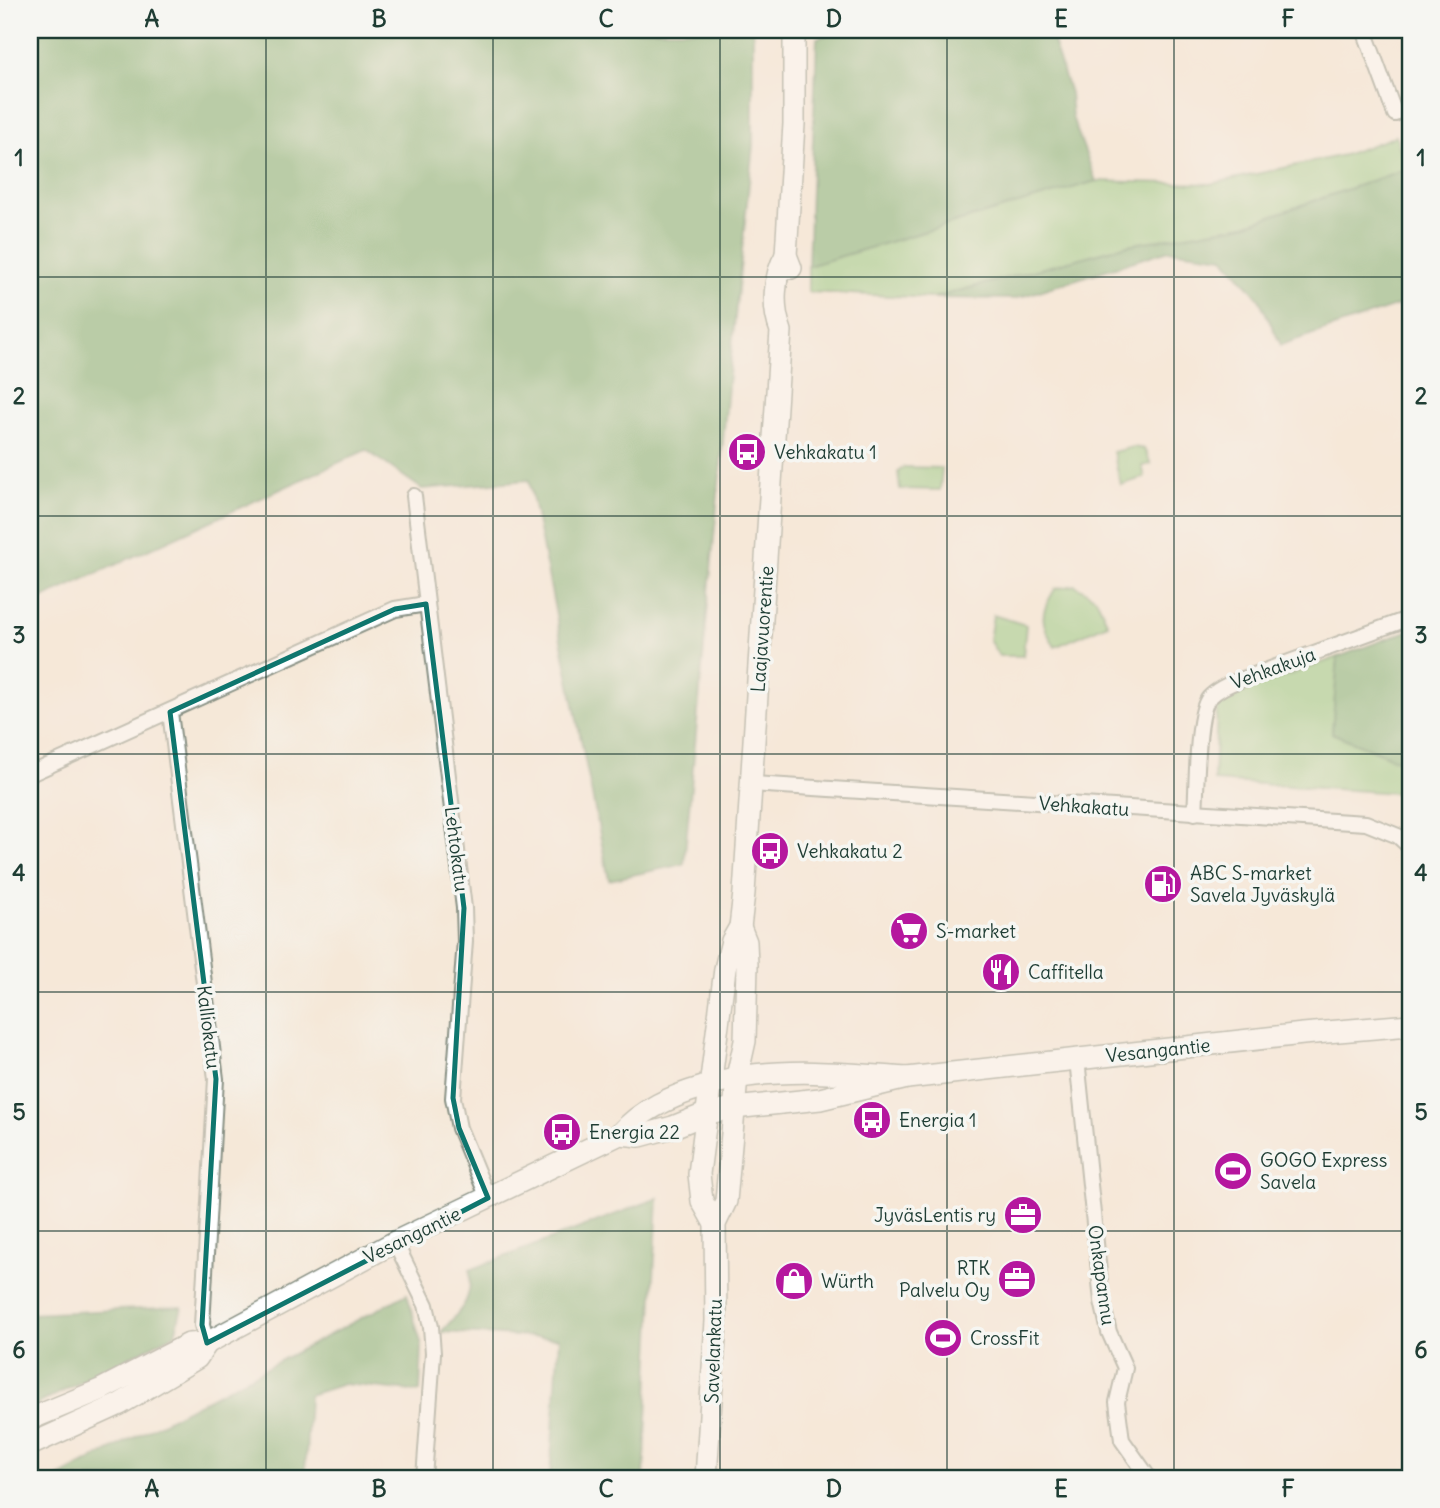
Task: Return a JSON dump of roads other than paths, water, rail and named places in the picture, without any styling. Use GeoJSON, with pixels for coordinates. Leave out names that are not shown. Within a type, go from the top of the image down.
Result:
{"type":"FeatureCollection","features":[{"type":"Feature","properties":{"kind":"main road","name":"Laajavuorentie"},"geometry":{"type":"LineString","coordinates":[[708,1113],[725,969],[732,941],[740,928],[752,784],[781,331],[775,316],[777,279],[778,269],[786,255],[794,124],[794,30]]}},
{"type":"Feature","properties":{"kind":"main road","name":"Laajavuorentie"},"geometry":{"type":"LineString","coordinates":[[737,1077],[745,1041],[747,965],[746,942],[740,928]]}},
{"type":"Feature","properties":{"kind":"main road","name":"Vesangantie"},"geometry":{"type":"LineString","coordinates":[[620,1134],[640,1136],[708,1113],[820,1099],[907,1078],[1303,1034],[1410,1025]]}},
{"type":"Feature","properties":{"kind":"main road","name":"Vesangantie"},"geometry":{"type":"LineString","coordinates":[[30,1419],[100,1390],[189,1344],[207,1343],[395,1242],[620,1134],[633,1119],[676,1095],[737,1077],[817,1072],[907,1078]]}},
{"type":"Feature","properties":{"kind":"main road","name":"Savelankatu"},"geometry":{"type":"LineString","coordinates":[[706,1478],[716,1321],[715,1224],[726,1201],[737,1077]]}},
{"type":"Feature","properties":{"kind":"main road","name":"Savelankatu"},"geometry":{"type":"LineString","coordinates":[[708,1113],[699,1174],[702,1201],[715,1224]]}},
{"type":"Feature","properties":{"kind":"main road","name":"Vesangantie"},"geometry":{"type":"LineString","coordinates":[[30,1445],[120,1404],[197,1358],[207,1343]]}},
{"type":"Feature","properties":{"kind":"street"},"geometry":{"type":"LineString","coordinates":[[1364,30],[1395,114]]}},
{"type":"Feature","properties":{"kind":"street","name":"Lehtokatu"},"geometry":{"type":"LineString","coordinates":[[414,496],[464,908],[465,942],[453,1098],[459,1128],[488,1198]]}},
{"type":"Feature","properties":{"kind":"street"},"geometry":{"type":"LineString","coordinates":[[30,774],[395,609],[426,604]]}},
{"type":"Feature","properties":{"kind":"street","name":"Vehkakuja"},"geometry":{"type":"LineString","coordinates":[[1195,813],[1201,722],[1208,699],[1223,687],[1410,618]]}},
{"type":"Feature","properties":{"kind":"street","name":"Kalliokatu"},"geometry":{"type":"LineString","coordinates":[[170,712],[216,1079],[202,1325],[207,1343]]}},
{"type":"Feature","properties":{"kind":"street","name":"Vehkakatu"},"geometry":{"type":"LineString","coordinates":[[752,784],[1366,823],[1398,836],[1410,847]]}},
{"type":"Feature","properties":{"kind":"street","name":"Onkapannu"},"geometry":{"type":"LineString","coordinates":[[1077,1059],[1102,1301],[1109,1332],[1125,1368],[1117,1402],[1122,1440],[1149,1478]]}},
{"type":"Feature","properties":{"kind":"street"},"geometry":{"type":"LineString","coordinates":[[395,1242],[426,1306],[431,1326],[433,1353],[424,1478]]}},
{"type":"Feature","properties":{"kind":"place","name":"Vehkakatu 1"},"geometry":{"type":"Point","coordinates":[747,452]}},
{"type":"Feature","properties":{"kind":"place","name":"Vehkakatu 2"},"geometry":{"type":"Point","coordinates":[770,851]}},
{"type":"Feature","properties":{"kind":"place","name":"ABC S-market Savela Jyväskylä"},"geometry":{"type":"Point","coordinates":[1163,884]}},
{"type":"Feature","properties":{"kind":"place","name":"S-market"},"geometry":{"type":"Point","coordinates":[909,931]}},
{"type":"Feature","properties":{"kind":"place","name":"Caffitella"},"geometry":{"type":"Point","coordinates":[1001,972]}},
{"type":"Feature","properties":{"kind":"place","name":"Energia 1"},"geometry":{"type":"Point","coordinates":[872,1120]}},
{"type":"Feature","properties":{"kind":"place","name":"Energia 22"},"geometry":{"type":"Point","coordinates":[562,1132]}},
{"type":"Feature","properties":{"kind":"place","name":"GOGO Express Savela"},"geometry":{"type":"Point","coordinates":[1233,1171]}},
{"type":"Feature","properties":{"kind":"place","name":"JyväsLentis ry"},"geometry":{"type":"Point","coordinates":[1023,1215]}},
{"type":"Feature","properties":{"kind":"place","name":"RTK Palvelu Oy"},"geometry":{"type":"Point","coordinates":[1017,1279]}},
{"type":"Feature","properties":{"kind":"place","name":"Würth"},"geometry":{"type":"Point","coordinates":[794,1281]}},
{"type":"Feature","properties":{"kind":"place","name":"CrossFit"},"geometry":{"type":"Point","coordinates":[943,1338]}}]}
